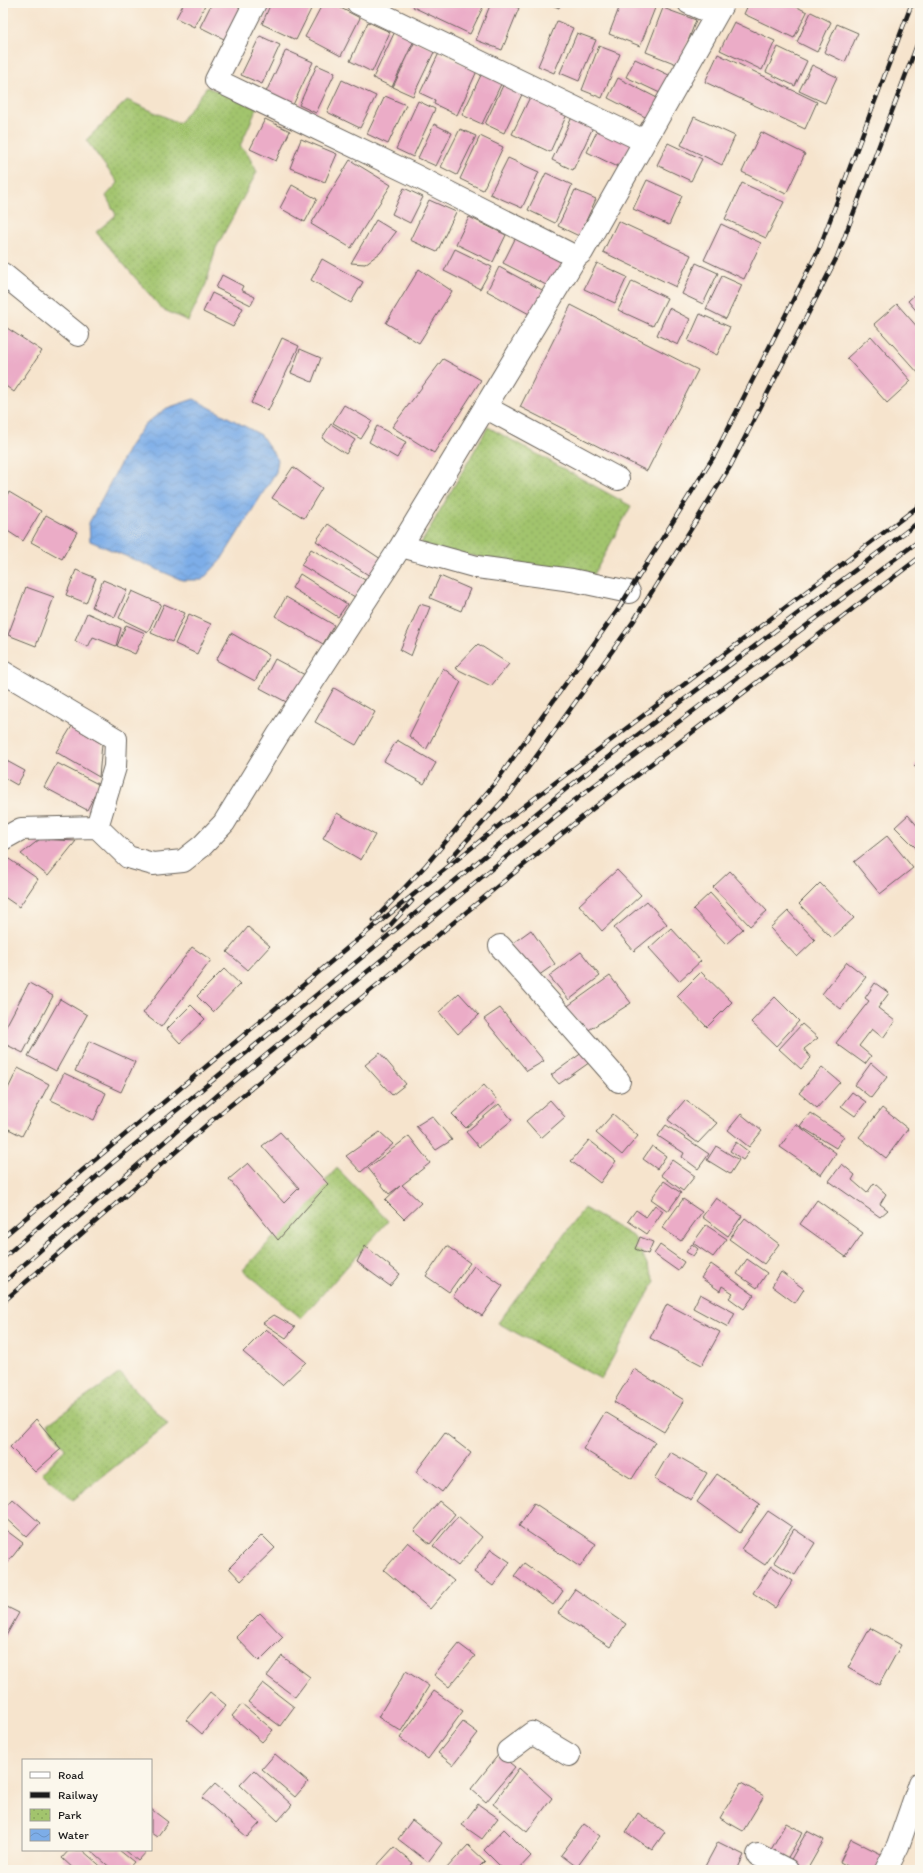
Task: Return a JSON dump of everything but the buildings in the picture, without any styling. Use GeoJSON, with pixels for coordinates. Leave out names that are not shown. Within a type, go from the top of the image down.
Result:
{"type":"FeatureCollection","features":[{"type":"Feature","properties":{"kind":"street"},"geometry":{"type":"LineString","coordinates":[[255,3],[216,80],[414,175],[576,257]]}},
{"type":"Feature","properties":{"kind":"street"},"geometry":{"type":"LineString","coordinates":[[358,3],[644,141]]}},
{"type":"Feature","properties":{"kind":"street"},"geometry":{"type":"LineString","coordinates":[[3,839],[21,828],[97,827],[128,856],[153,864],[184,861],[202,846],[224,823],[278,734],[401,546],[576,257],[582,252],[719,9],[688,3]]}},
{"type":"Feature","properties":{"kind":"street"},"geometry":{"type":"LineString","coordinates":[[3,274],[78,335]]}},
{"type":"Feature","properties":{"kind":"street"},"geometry":{"type":"LineString","coordinates":[[485,407],[618,479]]}},
{"type":"Feature","properties":{"kind":"street"},"geometry":{"type":"LineString","coordinates":[[401,546],[477,567],[572,580],[629,592]]}},
{"type":"Feature","properties":{"kind":"street"},"geometry":{"type":"LineString","coordinates":[[3,672],[116,739],[115,767],[97,827]]}},
{"type":"Feature","properties":{"kind":"street"},"geometry":{"type":"LineString","coordinates":[[500,946],[619,1081]]}},
{"type":"Feature","properties":{"kind":"street"},"geometry":{"type":"LineString","coordinates":[[508,1751],[532,1733],[569,1755]]}},
{"type":"Feature","properties":{"kind":"street"},"geometry":{"type":"LineString","coordinates":[[886,1870],[898,1846],[920,1783]]}},
{"type":"Feature","properties":{"kind":"street"},"geometry":{"type":"LineString","coordinates":[[758,1855],[787,1870]]}},
{"type":"Feature","properties":{"kind":"green space"},"geometry":{"type":"Polygon","coordinates":[[[207,87],[257,108],[240,146],[248,155],[257,172],[216,248],[206,284],[188,321],[162,309],[96,232],[116,215],[106,196],[118,183],[86,140],[127,100],[179,123],[207,87]]]}},
{"type":"Feature","properties":{"kind":"green space"},"geometry":{"type":"Polygon","coordinates":[[[488,427],[631,506],[593,576],[419,547],[488,427]]]}},
{"type":"Feature","properties":{"kind":"green space"},"geometry":{"type":"Polygon","coordinates":[[[337,1168],[388,1221],[301,1318],[243,1270],[337,1168]]]}},
{"type":"Feature","properties":{"kind":"green space"},"geometry":{"type":"Polygon","coordinates":[[[584,1208],[634,1237],[655,1281],[601,1379],[498,1323],[584,1208]]]}},
{"type":"Feature","properties":{"kind":"green space"},"geometry":{"type":"Polygon","coordinates":[[[120,1373],[168,1424],[73,1500],[42,1473],[65,1449],[48,1424],[120,1373]]]}},
{"type":"Feature","properties":{"kind":"water"},"geometry":{"type":"Polygon","coordinates":[[[194,399],[261,435],[278,460],[276,472],[221,560],[202,580],[182,580],[90,541],[89,523],[129,447],[145,424],[167,408],[194,399]]]}},
{"type":"Feature","properties":{"kind":"railway"},"geometry":{"type":"LineString","coordinates":[[374,920],[426,865],[496,782],[617,611],[714,456],[819,249],[912,3]]}},
{"type":"Feature","properties":{"kind":"railway"},"geometry":{"type":"LineString","coordinates":[[448,861],[510,793],[633,622],[731,465],[837,257],[920,37]]}},
{"type":"Feature","properties":{"kind":"railway"},"geometry":{"type":"LineString","coordinates":[[3,1237],[351,945],[506,820],[920,505]]}},
{"type":"Feature","properties":{"kind":"railway"},"geometry":{"type":"LineString","coordinates":[[3,1258],[110,1165],[566,789],[920,521]]}},
{"type":"Feature","properties":{"kind":"railway"},"geometry":{"type":"LineString","coordinates":[[3,1283],[219,1094],[575,800],[920,540]]}},
{"type":"Feature","properties":{"kind":"railway"},"geometry":{"type":"LineString","coordinates":[[3,1302],[210,1122],[586,814],[920,557]]}},
{"type":"Feature","properties":{"kind":"railway"},"geometry":{"type":"LineString","coordinates":[[384,932],[412,901]]}}]}
